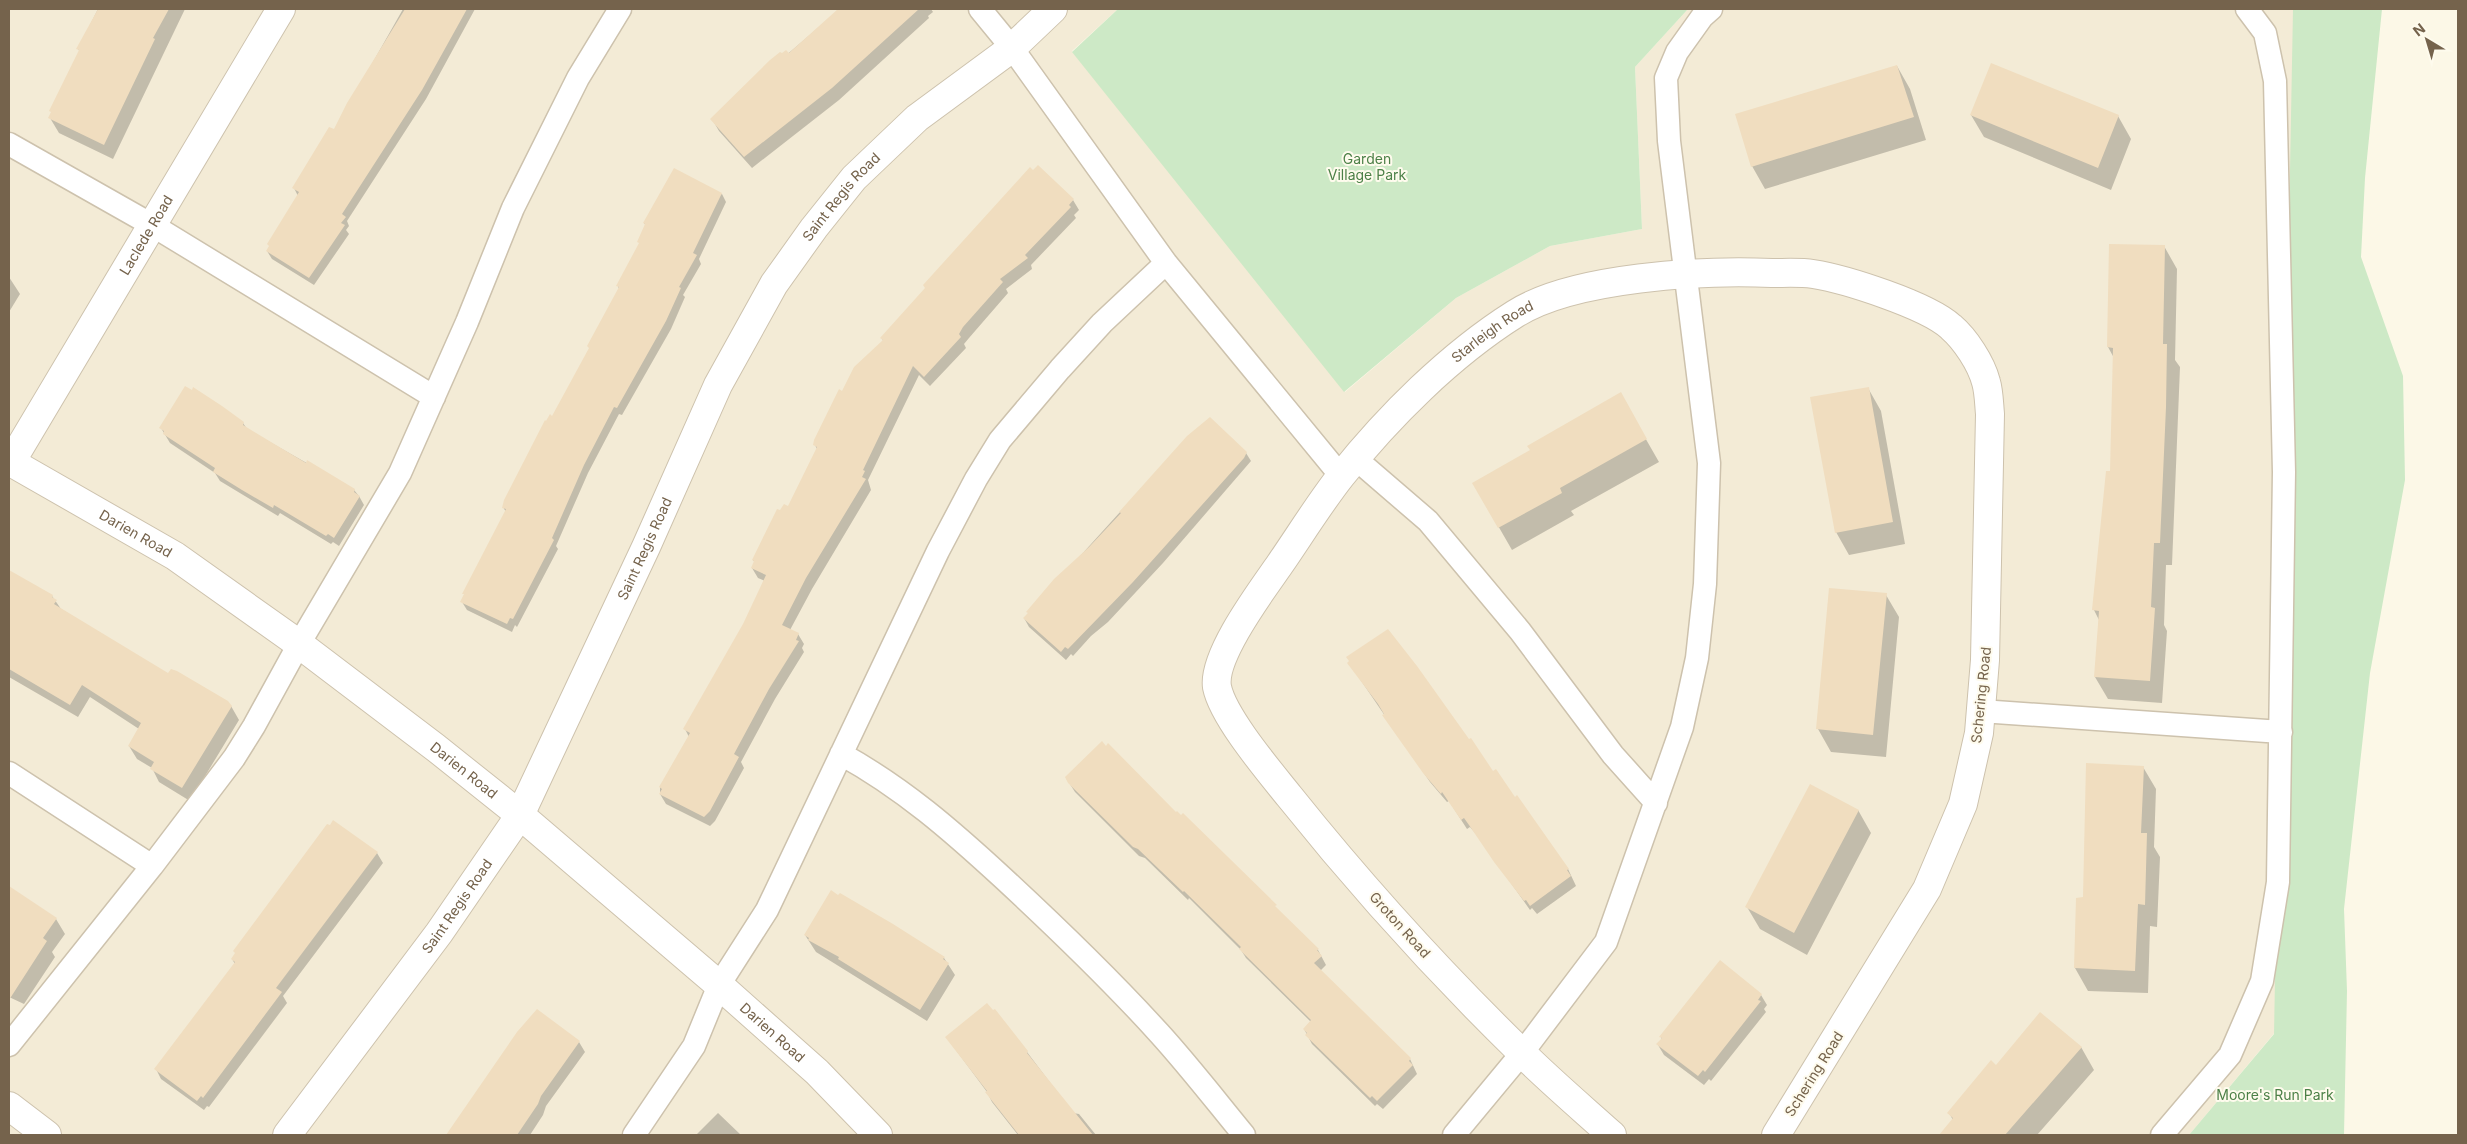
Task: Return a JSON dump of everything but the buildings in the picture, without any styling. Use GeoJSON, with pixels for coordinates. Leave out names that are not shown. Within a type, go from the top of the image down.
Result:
{"type":"FeatureCollection","features":[{"type":"Feature","properties":{"kind":"street","name":"Laclede Road"},"geometry":{"type":"LineString","coordinates":[[10,461],[281,9]]}},
{"type":"Feature","properties":{"kind":"street","name":"Saint Regis Road"},"geometry":{"type":"LineString","coordinates":[[287,1135],[439,933],[520,815],[646,547],[718,384],[774,284],[814,228],[854,178],[916,118],[1012,48],[1053,9]]}},
{"type":"Feature","properties":{"kind":"street","name":"Starleigh Road"},"geometry":{"type":"LineString","coordinates":[[1218,689],[1217,677],[1220,660],[1257,598],[1348,468],[1439,372],[1517,312],[1553,296],[1613,284],[1686,274],[1742,271],[1812,274],[1873,290],[1933,315]]}},
{"type":"Feature","properties":{"kind":"street","name":"Schering Road"},"geometry":{"type":"LineString","coordinates":[[1776,1135],[1927,889],[1963,804],[1979,733],[1986,660],[1990,414],[1986,381],[1972,353],[1951,327],[1933,315]]}},
{"type":"Feature","properties":{"kind":"street","name":"Darien Road"},"geometry":{"type":"LineString","coordinates":[[10,461],[175,556],[299,644],[436,748],[520,815],[719,985],[817,1072],[878,1135]]}},
{"type":"Feature","properties":{"kind":"street","name":"Groton Road"},"geometry":{"type":"LineString","coordinates":[[1218,689],[1223,702],[1254,753],[1340,859],[1522,1054],[1612,1135]]}},
{"type":"Feature","properties":{"kind":"street"},"geometry":{"type":"LineString","coordinates":[[9,1106],[47,1135]]}},
{"type":"Feature","properties":{"kind":"lane"},"geometry":{"type":"LineString","coordinates":[[9,1045],[152,866],[234,758],[400,473],[467,322],[513,208],[578,78],[620,9]]}},
{"type":"Feature","properties":{"kind":"lane"},"geometry":{"type":"LineString","coordinates":[[980,9],[1012,48],[1166,263],[1348,468],[1428,521],[1520,631],[1613,756],[1656,804]]}},
{"type":"Feature","properties":{"kind":"lane"},"geometry":{"type":"LineString","coordinates":[[1454,1135],[1522,1054],[1606,942],[1682,728],[1697,658],[1705,584],[1709,463],[1669,141],[1666,78],[1677,52],[1702,17],[1711,9]]}},
{"type":"Feature","properties":{"kind":"lane"},"geometry":{"type":"LineString","coordinates":[[2162,1135],[2230,1055],[2262,981],[2278,882],[2284,472],[2275,81],[2266,32],[2247,9]]}},
{"type":"Feature","properties":{"kind":"lane"},"geometry":{"type":"LineString","coordinates":[[9,144],[152,225],[434,397]]}},
{"type":"Feature","properties":{"kind":"lane"},"geometry":{"type":"LineString","coordinates":[[634,1135],[694,1046],[719,985],[767,910],[938,551],[976,479],[1000,440],[1060,369],[1096,330],[1166,263]]}},
{"type":"Feature","properties":{"kind":"lane"},"geometry":{"type":"LineString","coordinates":[[1981,711],[2280,732]]}},
{"type":"Feature","properties":{"kind":"lane"},"geometry":{"type":"LineString","coordinates":[[841,754],[879,775],[917,803],[956,835],[1068,938],[1160,1034],[1244,1135]]}},
{"type":"Feature","properties":{"kind":"lane"},"geometry":{"type":"LineString","coordinates":[[9,773],[152,866]]}},
{"type":"Feature","properties":{"kind":"shaded area"},"geometry":{"type":"Polygon","coordinates":[[[9,9],[1118,9],[1072,51],[1345,392],[1456,298],[1550,246],[1642,229],[1635,67],[1688,9],[2294,9],[2323,975],[2189,1135],[9,1135],[9,9]]]}},
{"type":"Feature","properties":{"kind":"green space","name":"Garden Village Park"},"geometry":{"type":"Polygon","coordinates":[[[1118,9],[1688,9],[1635,67],[1642,229],[1550,246],[1456,298],[1344,392],[1072,52],[1118,9]]]}},
{"type":"Feature","properties":{"kind":"green space","name":"Moore's Run Park"},"geometry":{"type":"Polygon","coordinates":[[[2293,9],[2382,9],[2365,178],[2361,257],[2403,376],[2405,480],[2370,673],[2344,909],[2347,991],[2344,1135],[2189,1135],[2274,1034],[2293,9]]]}}]}
